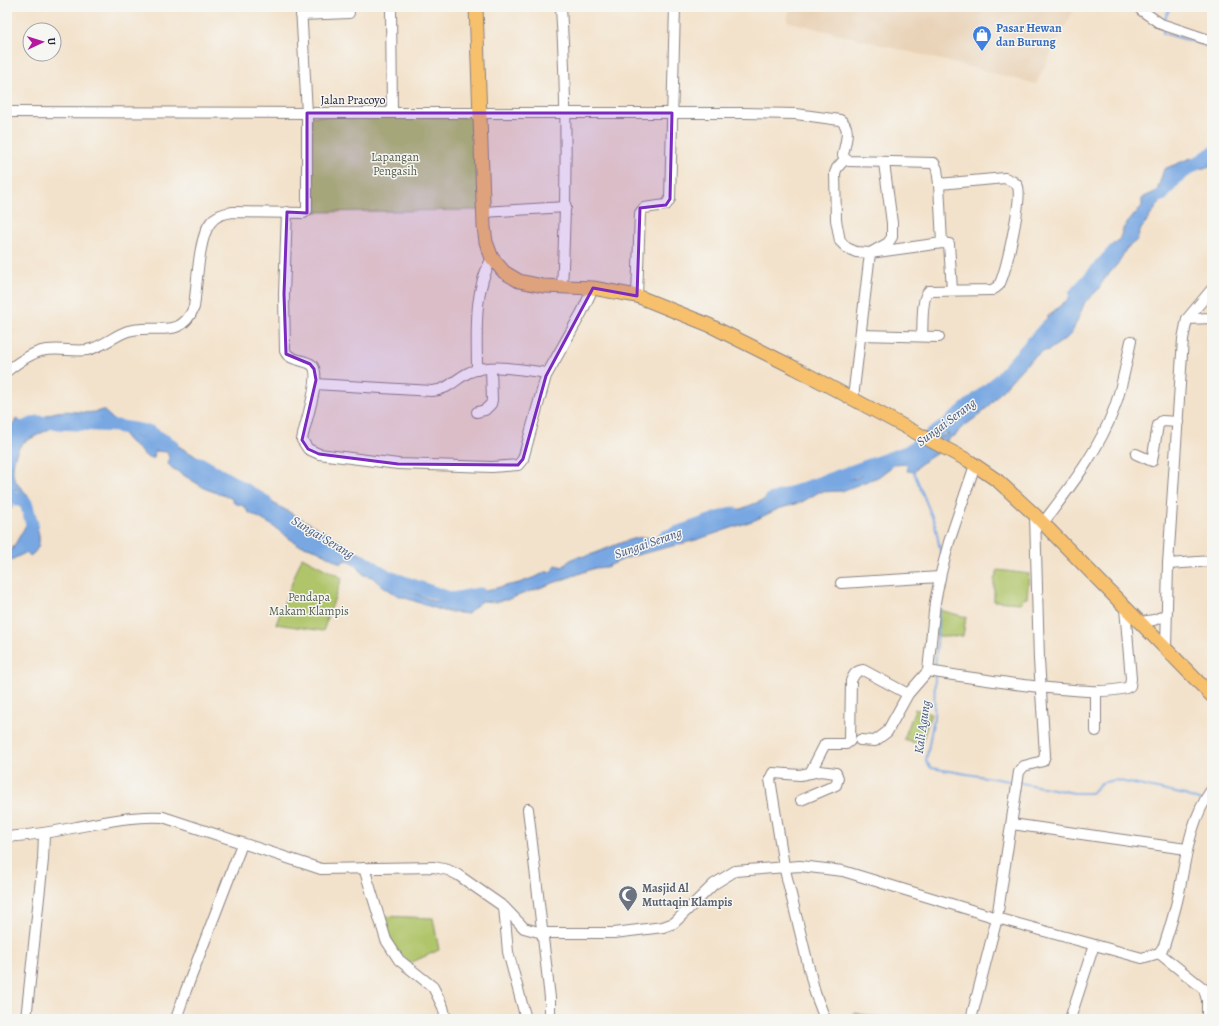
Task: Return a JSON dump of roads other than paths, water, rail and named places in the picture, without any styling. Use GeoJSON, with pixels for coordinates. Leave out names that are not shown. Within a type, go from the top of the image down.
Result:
{"type":"FeatureCollection","features":[{"type":"Feature","properties":{"kind":"main road"},"geometry":{"type":"LineString","coordinates":[[476,7],[486,242],[492,258],[504,272],[519,281],[543,286],[594,288],[637,296],[709,326],[795,368],[972,463],[998,481],[1039,519],[1212,696]]}},
{"type":"Feature","properties":{"kind":"street"},"geometry":{"type":"LineString","coordinates":[[392,7],[392,113]]}},
{"type":"Feature","properties":{"kind":"street"},"geometry":{"type":"LineString","coordinates":[[561,7],[566,112],[566,207],[562,287]]}},
{"type":"Feature","properties":{"kind":"street"},"geometry":{"type":"LineString","coordinates":[[637,296],[640,213],[644,208],[666,205],[670,200],[675,7]]}},
{"type":"Feature","properties":{"kind":"street"},"geometry":{"type":"LineString","coordinates":[[1141,10],[1161,24],[1212,41]]}},
{"type":"Feature","properties":{"kind":"street"},"geometry":{"type":"LineString","coordinates":[[301,11],[349,13]]}},
{"type":"Feature","properties":{"kind":"street","name":"Jalan Pracoyo"},"geometry":{"type":"LineString","coordinates":[[301,11],[307,113],[566,112],[796,114],[840,120],[844,123],[847,129],[843,155],[845,159]]}},
{"type":"Feature","properties":{"kind":"street"},"geometry":{"type":"LineString","coordinates":[[7,112],[307,113],[307,211],[233,212],[222,214],[212,221],[206,228],[194,307],[190,316],[181,326],[163,330],[136,329],[127,331],[101,346],[86,350],[65,349],[39,351],[7,371]]}},
{"type":"Feature","properties":{"kind":"street"},"geometry":{"type":"LineString","coordinates":[[942,243],[939,184],[937,169],[934,163],[854,162],[845,159],[837,168],[835,174],[835,202],[838,237],[843,246],[856,252],[870,253],[942,243],[949,244],[952,290]]}},
{"type":"Feature","properties":{"kind":"street"},"geometry":{"type":"LineString","coordinates":[[870,253],[888,243],[892,238],[892,223],[884,163]]}},
{"type":"Feature","properties":{"kind":"street"},"geometry":{"type":"LineString","coordinates":[[922,336],[926,293],[934,290],[992,290],[999,284],[1008,253],[1019,199],[1018,186],[1012,180],[1006,178],[939,184]]}},
{"type":"Feature","properties":{"kind":"street"},"geometry":{"type":"LineString","coordinates":[[484,212],[566,207]]}},
{"type":"Feature","properties":{"kind":"street"},"geometry":{"type":"LineString","coordinates":[[287,212],[284,294],[285,351],[288,356],[313,366],[315,384],[302,440],[308,449],[319,454],[398,464],[508,467],[518,465],[523,459],[540,392],[547,373],[594,288]]}},
{"type":"Feature","properties":{"kind":"street"},"geometry":{"type":"LineString","coordinates":[[852,398],[870,253]]}},
{"type":"Feature","properties":{"kind":"street"},"geometry":{"type":"LineString","coordinates":[[477,370],[477,316],[480,286],[485,270],[492,258]]}},
{"type":"Feature","properties":{"kind":"street"},"geometry":{"type":"LineString","coordinates":[[1166,648],[1168,564],[1183,339],[1187,319],[1212,289]]}},
{"type":"Feature","properties":{"kind":"street"},"geometry":{"type":"LineString","coordinates":[[1187,319],[1212,318]]}},
{"type":"Feature","properties":{"kind":"street"},"geometry":{"type":"LineString","coordinates":[[861,335],[938,337]]}},
{"type":"Feature","properties":{"kind":"street"},"geometry":{"type":"LineString","coordinates":[[971,1019],[998,918],[1021,768],[1038,764],[1043,761],[1045,755],[1042,688],[1039,519],[1075,481],[1104,433],[1114,408],[1131,341]]}},
{"type":"Feature","properties":{"kind":"street"},"geometry":{"type":"LineString","coordinates":[[315,384],[438,391],[447,388],[463,376],[477,370],[491,368],[547,373]]}},
{"type":"Feature","properties":{"kind":"street"},"geometry":{"type":"LineString","coordinates":[[477,412],[486,410],[491,404],[491,368]]}},
{"type":"Feature","properties":{"kind":"street"},"geometry":{"type":"LineString","coordinates":[[1136,454],[1152,462],[1158,425],[1162,421],[1178,422]]}},
{"type":"Feature","properties":{"kind":"street"},"geometry":{"type":"LineString","coordinates":[[860,740],[875,741],[882,738],[888,732],[896,714],[908,694],[933,672],[940,575],[972,463]]}},
{"type":"Feature","properties":{"kind":"street"},"geometry":{"type":"LineString","coordinates":[[1168,564],[1212,561]]}},
{"type":"Feature","properties":{"kind":"street"},"geometry":{"type":"LineString","coordinates":[[841,584],[940,575]]}},
{"type":"Feature","properties":{"kind":"street"},"geometry":{"type":"LineString","coordinates":[[933,672],[999,683],[1096,692],[1115,690],[1130,686],[1131,679],[1125,608]]}},
{"type":"Feature","properties":{"kind":"street"},"geometry":{"type":"LineString","coordinates":[[1141,622],[1154,620],[1166,615]]}},
{"type":"Feature","properties":{"kind":"street"},"geometry":{"type":"LineString","coordinates":[[810,773],[825,744],[846,744],[850,741],[851,681],[858,670],[863,670],[908,694]]}},
{"type":"Feature","properties":{"kind":"street"},"geometry":{"type":"LineString","coordinates":[[1096,692],[1096,731]]}},
{"type":"Feature","properties":{"kind":"street"},"geometry":{"type":"LineString","coordinates":[[802,800],[833,788],[836,785],[838,778],[836,773],[820,771],[800,775],[773,773],[771,775],[784,866],[815,993],[825,1019]]}},
{"type":"Feature","properties":{"kind":"street"},"geometry":{"type":"LineString","coordinates":[[7,837],[44,834],[145,816],[163,817],[321,869],[434,867],[448,870],[504,907],[524,928],[542,933],[614,933],[663,927],[674,923],[714,884],[735,871],[784,866],[812,866],[843,871],[1094,946],[1142,958],[1159,953],[1164,946],[1172,919],[1186,848],[1193,826],[1207,797]]}},
{"type":"Feature","properties":{"kind":"street"},"geometry":{"type":"LineString","coordinates":[[528,809],[550,998],[550,1019]]}},
{"type":"Feature","properties":{"kind":"street"},"geometry":{"type":"LineString","coordinates":[[1012,824],[1186,848]]}},
{"type":"Feature","properties":{"kind":"street"},"geometry":{"type":"LineString","coordinates":[[26,1019],[42,876],[44,834]]}},
{"type":"Feature","properties":{"kind":"street"},"geometry":{"type":"LineString","coordinates":[[176,1019],[190,976],[242,844]]}},
{"type":"Feature","properties":{"kind":"street"},"geometry":{"type":"LineString","coordinates":[[364,868],[386,940],[399,960],[433,987],[444,1007],[446,1019]]}},
{"type":"Feature","properties":{"kind":"street"},"geometry":{"type":"LineString","coordinates":[[504,907],[508,952],[526,1019]]}},
{"type":"Feature","properties":{"kind":"street"},"geometry":{"type":"LineString","coordinates":[[1070,1019],[1094,946]]}},
{"type":"Feature","properties":{"kind":"street"},"geometry":{"type":"LineString","coordinates":[[1159,953],[1204,989],[1207,1000],[1207,1019]]}},
{"type":"Feature","properties":{"kind":"water"},"geometry":{"type":"Polygon","coordinates":[[[1191,158],[1197,163],[1212,162],[1212,167],[1195,169],[1176,174],[1170,188],[1141,229],[1137,240],[1126,249],[1119,262],[1103,281],[1098,290],[1085,302],[1071,335],[1049,350],[1041,352],[1025,365],[982,413],[960,429],[956,435],[949,438],[937,453],[919,465],[914,472],[907,471],[908,467],[906,464],[894,465],[878,477],[842,491],[819,492],[802,502],[778,509],[755,520],[696,540],[629,557],[606,567],[595,568],[509,599],[496,602],[481,601],[468,614],[443,611],[397,595],[382,586],[372,577],[364,575],[357,566],[345,560],[341,564],[317,550],[297,544],[270,524],[248,512],[244,506],[234,503],[231,498],[206,489],[172,468],[168,464],[169,457],[167,452],[155,451],[154,458],[148,458],[129,441],[114,423],[101,419],[87,422],[65,421],[24,442],[18,450],[13,467],[14,478],[30,500],[38,529],[39,541],[35,552],[30,556],[25,553],[7,562],[7,558],[29,520],[26,499],[16,489],[9,493],[9,500],[12,507],[11,509],[7,507],[7,425],[14,424],[16,418],[27,427],[52,413],[63,411],[96,412],[103,410],[126,431],[137,437],[161,436],[211,465],[219,479],[244,491],[259,495],[337,539],[348,548],[373,560],[371,562],[386,581],[433,601],[452,603],[458,601],[467,594],[519,583],[545,572],[551,572],[556,565],[563,567],[576,557],[592,554],[629,540],[646,537],[653,539],[662,533],[685,532],[711,524],[720,517],[774,496],[810,492],[836,481],[857,478],[871,467],[890,463],[900,457],[908,449],[949,434],[946,433],[955,419],[991,391],[996,381],[1010,371],[1025,356],[1035,343],[1039,329],[1049,315],[1067,300],[1083,279],[1090,282],[1099,272],[1112,245],[1119,240],[1124,227],[1142,206],[1142,198],[1157,191],[1164,169],[1191,158]]]}},
{"type":"Feature","properties":{"kind":"waterway"},"geometry":{"type":"LineString","coordinates":[[1164,21],[1170,7]]}},
{"type":"Feature","properties":{"kind":"waterway"},"geometry":{"type":"LineString","coordinates":[[1163,29],[1163,33],[1212,47]]}},
{"type":"Feature","properties":{"kind":"waterway","name":"Sungai Serang"},"geometry":{"type":"LineString","coordinates":[[1162,195],[1177,177],[1212,153]]}},
{"type":"Feature","properties":{"kind":"waterway","name":"Sungai Serang"},"geometry":{"type":"LineString","coordinates":[[1075,294],[1114,251]]}},
{"type":"Feature","properties":{"kind":"waterway","name":"Sungai Serang"},"geometry":{"type":"LineString","coordinates":[[771,500],[907,452],[946,425],[996,383],[1047,326]]}},
{"type":"Feature","properties":{"kind":"waterway","name":"Sungai Serang"},"geometry":{"type":"LineString","coordinates":[[7,443],[9,433],[37,422],[116,426],[150,432],[172,445]]}},
{"type":"Feature","properties":{"kind":"waterway","name":"Sungai Serang"},"geometry":{"type":"LineString","coordinates":[[200,463],[266,502]]}},
{"type":"Feature","properties":{"kind":"waterway","name":"Kali Agung"},"geometry":{"type":"LineString","coordinates":[[913,470],[935,524],[941,555]]}},
{"type":"Feature","properties":{"kind":"waterway","name":"Sungai Serang"},"geometry":{"type":"LineString","coordinates":[[7,495],[26,503],[32,524]]}},
{"type":"Feature","properties":{"kind":"waterway","name":"Sungai Serang"},"geometry":{"type":"LineString","coordinates":[[665,537],[733,513]]}},
{"type":"Feature","properties":{"kind":"waterway","name":"Sungai Serang"},"geometry":{"type":"LineString","coordinates":[[363,561],[389,577],[452,599],[480,594]]}},
{"type":"Feature","properties":{"kind":"waterway","name":"Kali Agung"},"geometry":{"type":"LineString","coordinates":[[935,668],[940,601]]}},
{"type":"Feature","properties":{"kind":"waterway","name":"Kali Agung"},"geometry":{"type":"LineString","coordinates":[[935,676],[934,717],[926,761],[931,768],[1015,782]]}},
{"type":"Feature","properties":{"kind":"waterway","name":"Kali Agung"},"geometry":{"type":"LineString","coordinates":[[1021,783],[1074,793],[1091,793],[1101,783],[1115,780],[1185,795],[1201,801]]}},
{"type":"Feature","properties":{"kind":"place","name":"Pasar Hewan dan Burung"},"geometry":{"type":"Point","coordinates":[982,52]}},
{"type":"Feature","properties":{"kind":"place","name":"Masjid Al Muttaqin Klampis"},"geometry":{"type":"Point","coordinates":[628,912]}},
{"type":"Feature","properties":{"kind":"park label","name":"Lapangan Pengasih"},"geometry":{"type":"Point","coordinates":[395,164]}},
{"type":"Feature","properties":{"kind":"park label","name":"Pendapa Makam Klampis"},"geometry":{"type":"Point","coordinates":[309,604]}}]}
